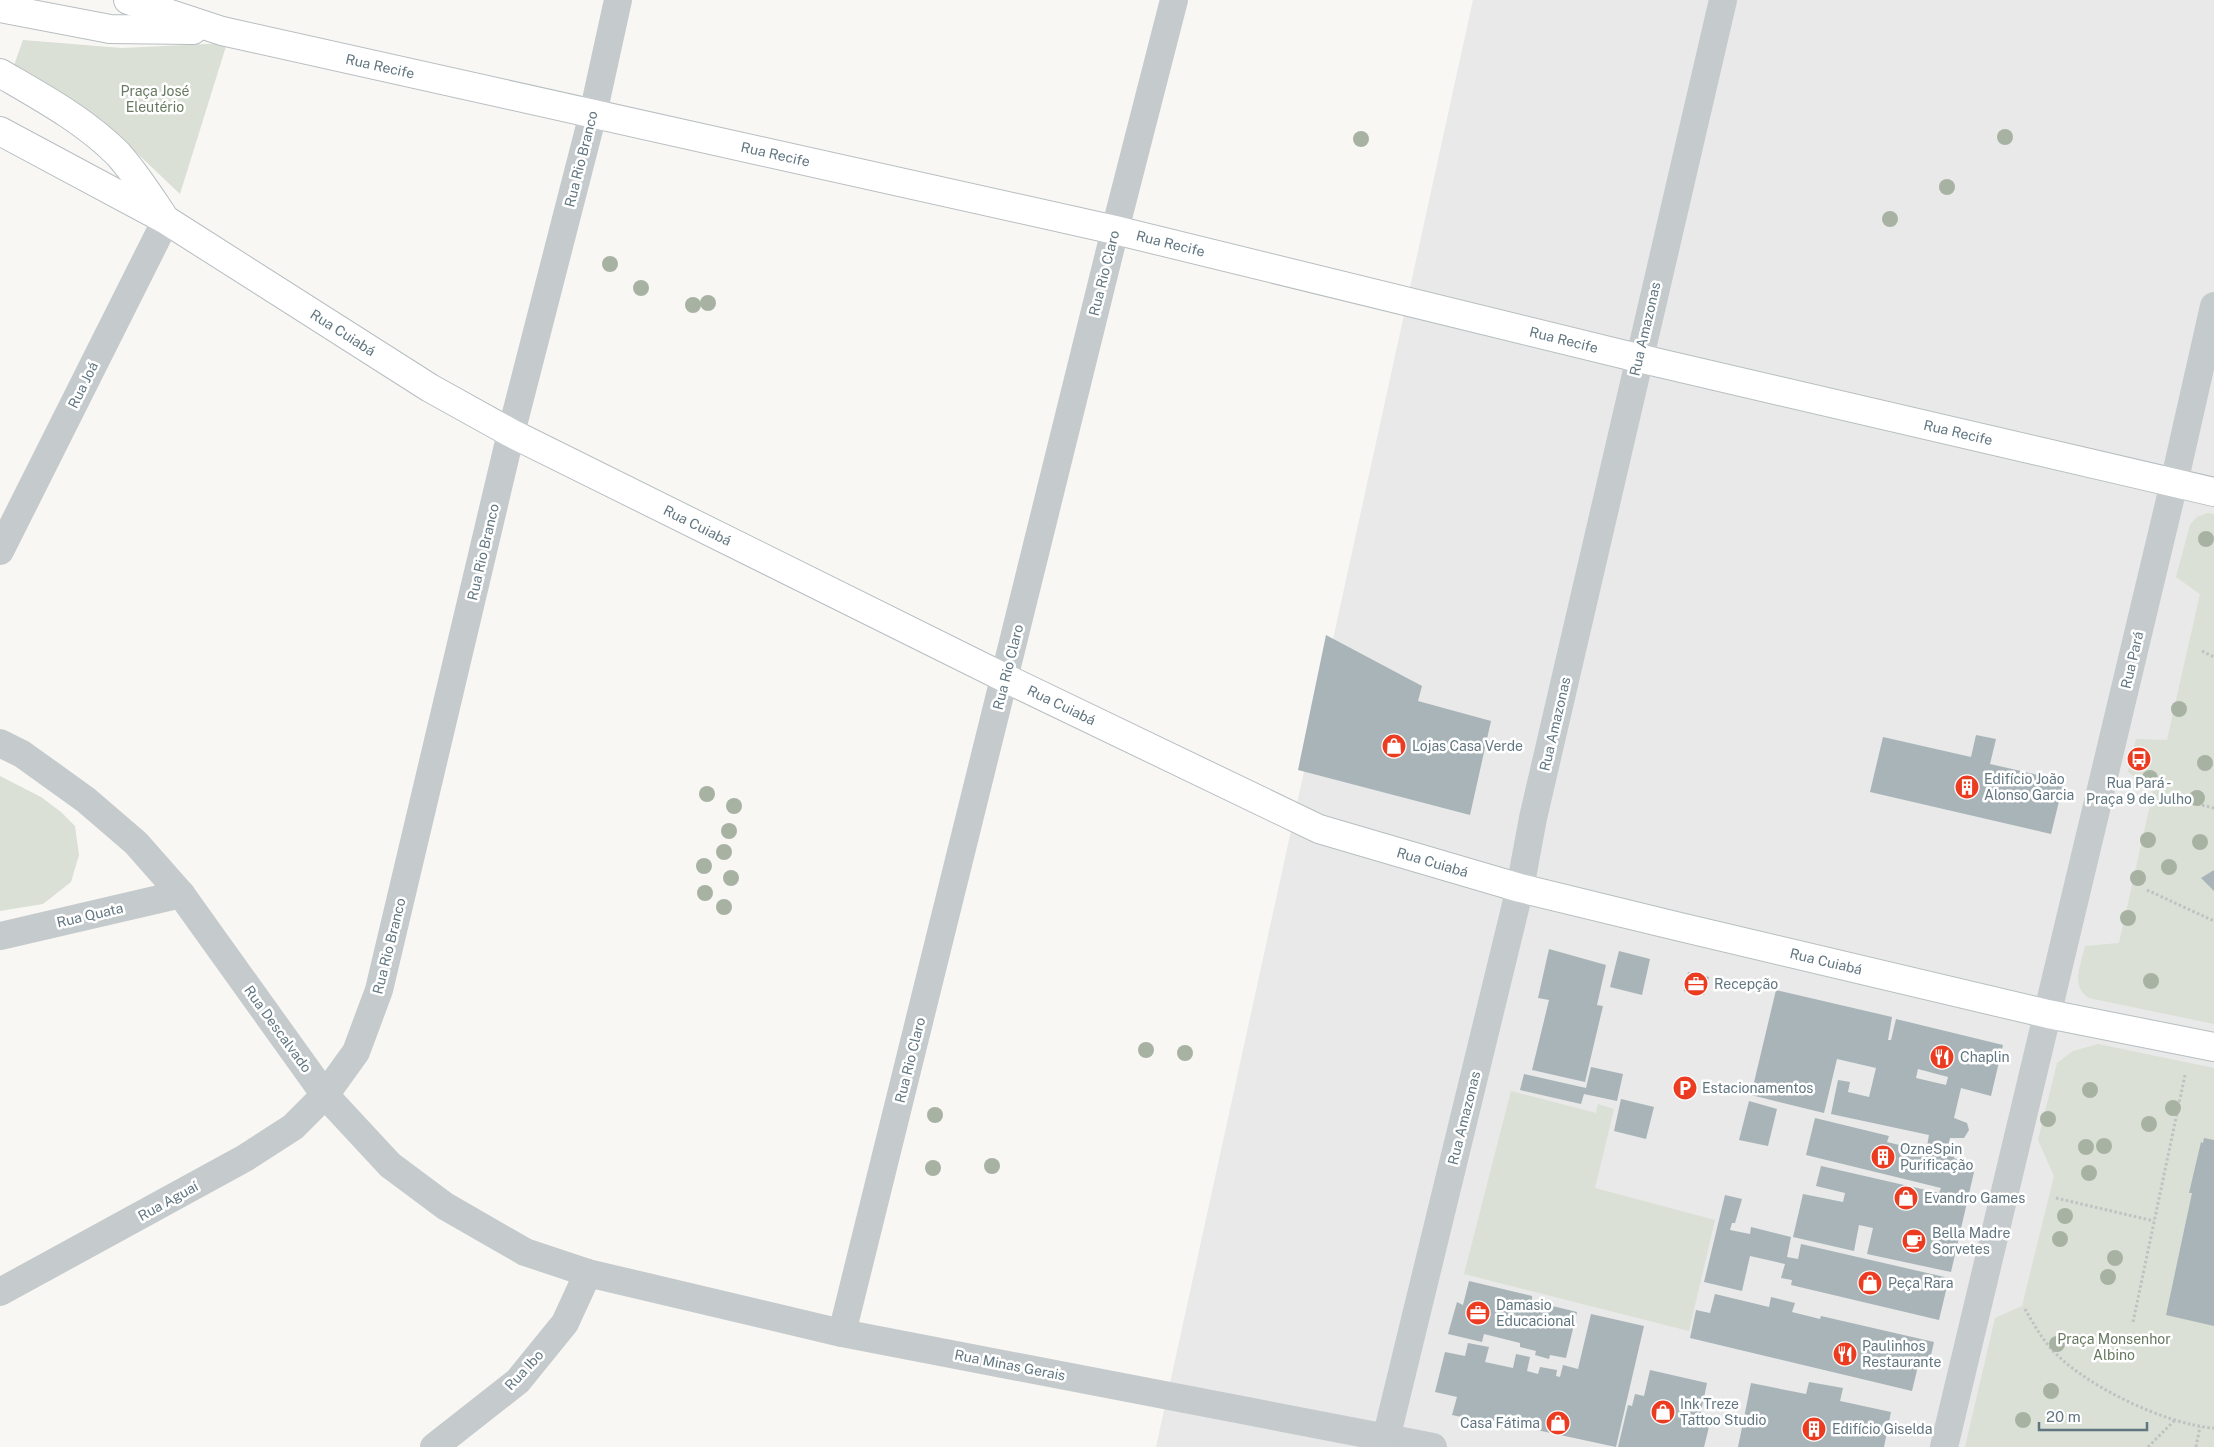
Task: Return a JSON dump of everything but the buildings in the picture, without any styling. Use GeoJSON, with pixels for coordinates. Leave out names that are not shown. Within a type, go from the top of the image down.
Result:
{"type":"FeatureCollection","features":[{"type":"Feature","properties":{"kind":"main road","name":"Rua Recife"},"geometry":{"type":"LineString","coordinates":[[128,0],[222,31],[1115,230],[1638,358],[2214,492]]}},
{"type":"Feature","properties":{"kind":"main road"},"geometry":{"type":"LineString","coordinates":[[0,8],[110,29],[222,31]]}},
{"type":"Feature","properties":{"kind":"main road"},"geometry":{"type":"LineString","coordinates":[[0,74],[50,102],[89,128],[118,154],[166,220]]}},
{"type":"Feature","properties":{"kind":"main road","name":"Rua Cuiabá"},"geometry":{"type":"LineString","coordinates":[[0,131],[166,220],[430,388],[511,433],[1005,678],[1319,829],[1520,888],[2048,1014],[2214,1047]]}},
{"type":"Feature","properties":{"kind":"street","name":"Rua Rio Branco"},"geometry":{"type":"LineString","coordinates":[[325,1095],[356,1052],[379,990],[511,433],[593,114],[618,0]]}},
{"type":"Feature","properties":{"kind":"street","name":"Rua Rio Claro"},"geometry":{"type":"LineString","coordinates":[[842,1333],[1115,230],[1174,0]]}},
{"type":"Feature","properties":{"kind":"street","name":"Rua Amazonas"},"geometry":{"type":"LineString","coordinates":[[1386,1442],[1520,888],[1533,818],[1638,358],[1723,0]]}},
{"type":"Feature","properties":{"kind":"street","name":"Rua Joá"},"geometry":{"type":"LineString","coordinates":[[0,552],[166,220]]}},
{"type":"Feature","properties":{"kind":"street","name":"Rua Pará"},"geometry":{"type":"LineString","coordinates":[[2048,1014],[2214,306]]}},
{"type":"Feature","properties":{"kind":"street","name":"Rua Descalvado"},"geometry":{"type":"LineString","coordinates":[[0,743],[22,754],[86,800],[136,843],[180,894],[325,1095],[390,1164],[445,1206],[525,1252],[588,1273]]}},
{"type":"Feature","properties":{"kind":"street","name":"Rua Quata"},"geometry":{"type":"LineString","coordinates":[[0,936],[180,894]]}},
{"type":"Feature","properties":{"kind":"street"},"geometry":{"type":"LineString","coordinates":[[1944,1447],[2048,1014]]}},
{"type":"Feature","properties":{"kind":"street","name":"Rua Aguaí"},"geometry":{"type":"LineString","coordinates":[[0,1292],[245,1158],[292,1127],[325,1095]]}},
{"type":"Feature","properties":{"kind":"street","name":"Rua Minas Gerais"},"geometry":{"type":"LineString","coordinates":[[588,1273],[842,1333],[1386,1442],[1433,1447]]}},
{"type":"Feature","properties":{"kind":"street","name":"Rua Ibo"},"geometry":{"type":"LineString","coordinates":[[434,1447],[518,1381],[565,1323],[588,1273]]}},
{"type":"Feature","properties":{"kind":"path"},"geometry":{"type":"LineString","coordinates":[[2202,651],[2214,657]]}},
{"type":"Feature","properties":{"kind":"path"},"geometry":{"type":"LineString","coordinates":[[2168,798],[2214,808]]}},
{"type":"Feature","properties":{"kind":"path"},"geometry":{"type":"LineString","coordinates":[[2148,890],[2214,921]]}},
{"type":"Feature","properties":{"kind":"path"},"geometry":{"type":"LineString","coordinates":[[2134,1322],[2186,1072]]}},
{"type":"Feature","properties":{"kind":"path"},"geometry":{"type":"LineString","coordinates":[[2056,1198],[2154,1221]]}},
{"type":"Feature","properties":{"kind":"path"},"geometry":{"type":"LineString","coordinates":[[2025,1309],[2048,1345],[2072,1366],[2125,1400],[2175,1420],[2200,1427],[2214,1428]]}},
{"type":"Feature","properties":{"kind":"path"},"geometry":{"type":"LineString","coordinates":[[2148,1447],[2175,1420]]}},
{"type":"Feature","properties":{"kind":"path"},"geometry":{"type":"LineString","coordinates":[[2196,1447],[2200,1427]]}},
{"type":"Feature","properties":{"kind":"shaded area"},"geometry":{"type":"Polygon","coordinates":[[[1473,0],[2214,0],[2214,1447],[1156,1447],[1473,0]]]}},
{"type":"Feature","properties":{"kind":"green space","name":"Praça José Eleutério"},"geometry":{"type":"Polygon","coordinates":[[[23,40],[122,48],[227,43],[180,194],[102,120],[14,65],[23,40]]]}},
{"type":"Feature","properties":{"kind":"green space"},"geometry":{"type":"Polygon","coordinates":[[[2207,513],[2214,514],[2214,1024],[2089,998],[2083,993],[2078,981],[2079,968],[2085,946],[2119,943],[2153,792],[2128,772],[2136,739],[2167,740],[2200,594],[2176,577],[2190,525],[2197,517],[2207,513]]]}},
{"type":"Feature","properties":{"kind":"green space"},"geometry":{"type":"Polygon","coordinates":[[[0,776],[41,797],[61,812],[75,826],[79,855],[71,882],[43,904],[0,911],[0,776]]]}},
{"type":"Feature","properties":{"kind":"green space","name":"Praça Monsenhor Albino"},"geometry":{"type":"Polygon","coordinates":[[[2098,1044],[2214,1068],[2214,1447],[1965,1447],[1995,1318],[2022,1306],[2054,1176],[2038,1140],[2057,1063],[2073,1051],[2098,1044]]]}},
{"type":"Feature","properties":{"kind":"green space"},"geometry":{"type":"Polygon","coordinates":[[[1511,1091],[1596,1113],[1598,1104],[1614,1109],[1595,1188],[1715,1220],[1689,1331],[1464,1274],[1511,1091]]]}},
{"type":"Feature","properties":{"kind":"place","name":"Lojas Casa Verde"},"geometry":{"type":"Point","coordinates":[1394,746]}},
{"type":"Feature","properties":{"kind":"place","name":"Rua Pará - Praça 9 de Julho"},"geometry":{"type":"Point","coordinates":[2139,759]}},
{"type":"Feature","properties":{"kind":"place","name":"Edifício João Alonso Garcia"},"geometry":{"type":"Point","coordinates":[1967,787]}},
{"type":"Feature","properties":{"kind":"place","name":"Recepção"},"geometry":{"type":"Point","coordinates":[1696,984]}},
{"type":"Feature","properties":{"kind":"place","name":"Chaplin"},"geometry":{"type":"Point","coordinates":[1942,1057]}},
{"type":"Feature","properties":{"kind":"place","name":"Estacionamentos"},"geometry":{"type":"Point","coordinates":[1685,1088]}},
{"type":"Feature","properties":{"kind":"place","name":"OzneSpin Purificação"},"geometry":{"type":"Point","coordinates":[1883,1157]}},
{"type":"Feature","properties":{"kind":"place","name":"Evandro Games"},"geometry":{"type":"Point","coordinates":[1906,1198]}},
{"type":"Feature","properties":{"kind":"place","name":"Bella Madre Sorvetes"},"geometry":{"type":"Point","coordinates":[1914,1241]}},
{"type":"Feature","properties":{"kind":"place","name":"Peça Rara"},"geometry":{"type":"Point","coordinates":[1870,1283]}},
{"type":"Feature","properties":{"kind":"place","name":"Damasio Educacional"},"geometry":{"type":"Point","coordinates":[1478,1313]}},
{"type":"Feature","properties":{"kind":"place","name":"Paulinhos Restaurante"},"geometry":{"type":"Point","coordinates":[1845,1354]}},
{"type":"Feature","properties":{"kind":"place","name":"Ink Treze Tattoo Studio"},"geometry":{"type":"Point","coordinates":[1663,1412]}},
{"type":"Feature","properties":{"kind":"place","name":"Casa Fátima"},"geometry":{"type":"Point","coordinates":[1558,1423]}},
{"type":"Feature","properties":{"kind":"place","name":"Edifício Giselda"},"geometry":{"type":"Point","coordinates":[1814,1429]}}]}
